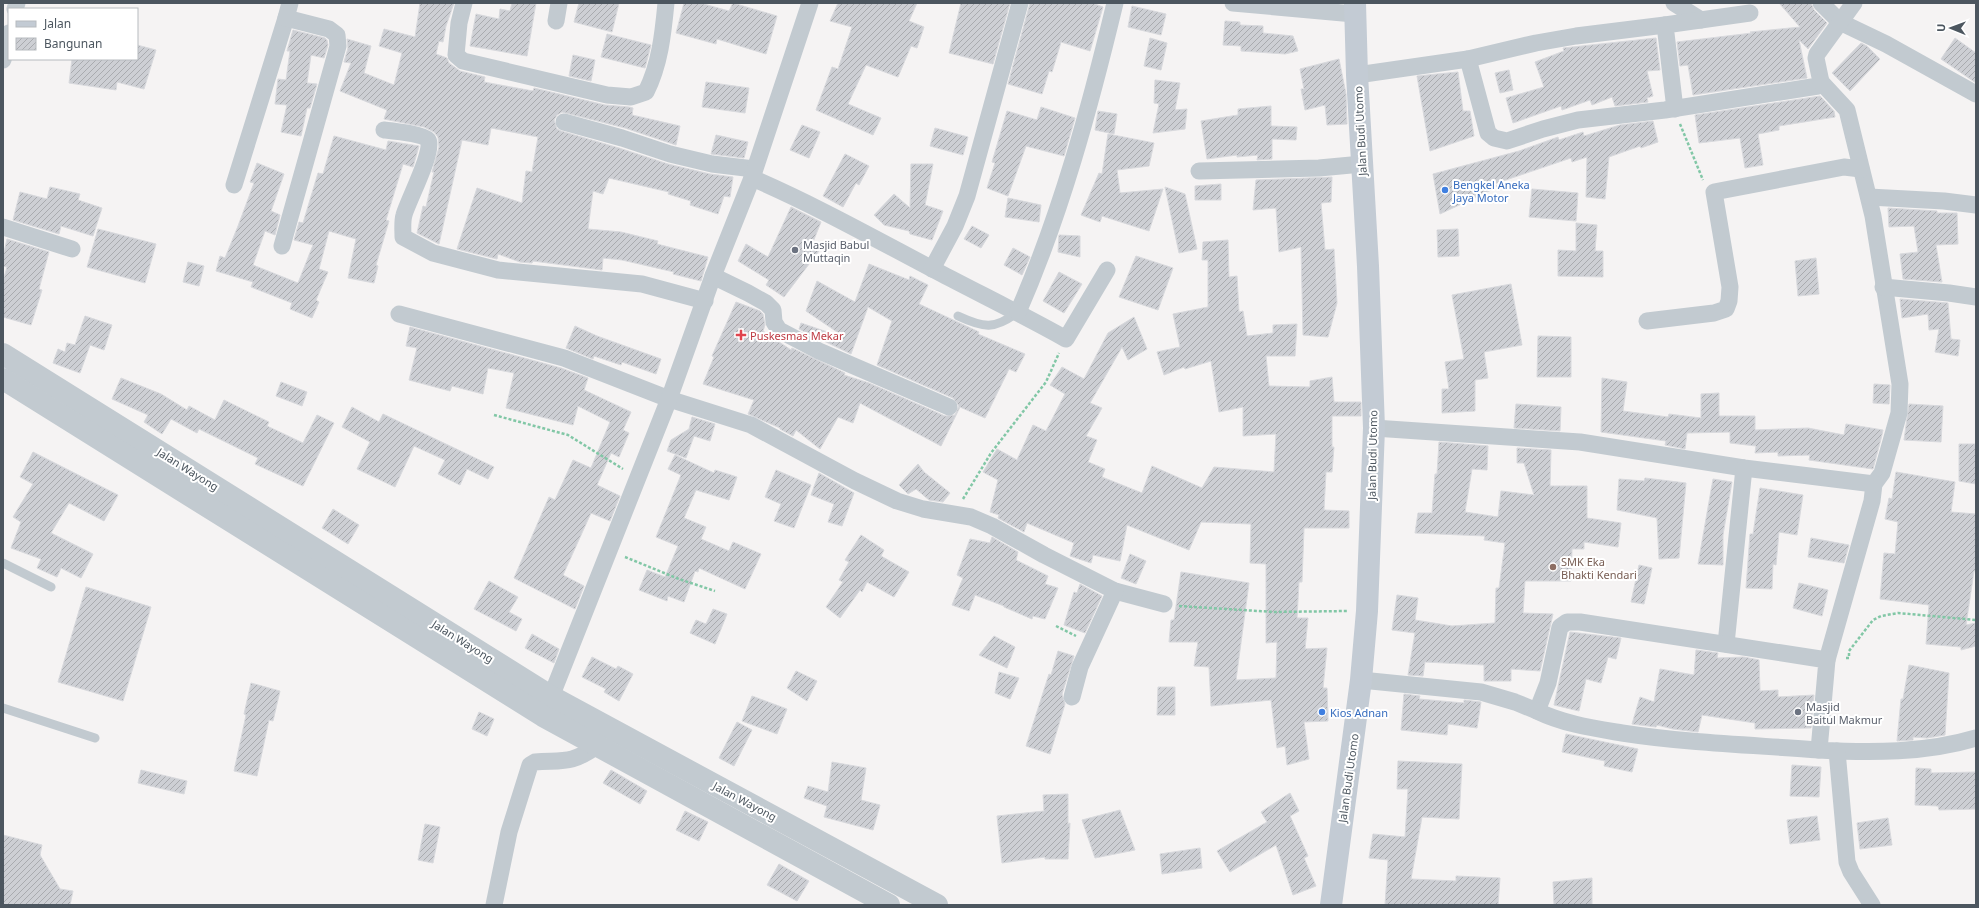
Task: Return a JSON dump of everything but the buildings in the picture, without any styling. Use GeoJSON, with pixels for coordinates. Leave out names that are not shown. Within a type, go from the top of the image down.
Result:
{"type":"FeatureCollection","features":[{"type":"Feature","properties":{"kind":"main road","name":"Jalan Budi Utomo"},"geometry":{"type":"LineString","coordinates":[[1331,905],[1361,680],[1367,611],[1374,428],[1368,266],[1356,75],[1354,8]]}},
{"type":"Feature","properties":{"kind":"street"},"geometry":{"type":"LineString","coordinates":[[464,3],[459,23],[456,55],[463,61],[606,95],[631,97],[646,92],[654,76],[662,38],[666,3]]}},
{"type":"Feature","properties":{"kind":"street"},"geometry":{"type":"LineString","coordinates":[[556,21],[559,3]]}},
{"type":"Feature","properties":{"kind":"street"},"geometry":{"type":"LineString","coordinates":[[547,706],[610,551],[637,478],[669,399],[713,276],[753,173],[810,3]]}},
{"type":"Feature","properties":{"kind":"street"},"geometry":{"type":"LineString","coordinates":[[932,268],[955,226],[967,196],[1020,3]]}},
{"type":"Feature","properties":{"kind":"street"},"geometry":{"type":"LineString","coordinates":[[1018,312],[1030,285],[1073,158],[1115,3]]}},
{"type":"Feature","properties":{"kind":"street"},"geometry":{"type":"LineString","coordinates":[[1233,3],[1354,8]]}},
{"type":"Feature","properties":{"kind":"street"},"geometry":{"type":"LineString","coordinates":[[1674,3],[1701,20]]}},
{"type":"Feature","properties":{"kind":"street"},"geometry":{"type":"LineString","coordinates":[[1821,3],[1840,22],[1893,47],[1976,94]]}},
{"type":"Feature","properties":{"kind":"street"},"geometry":{"type":"LineString","coordinates":[[1819,750],[1827,660],[1872,501],[1874,484],[1882,473],[1899,412],[1900,384],[1869,197],[1847,110],[1821,82],[1817,65],[1817,54],[1854,3]]}},
{"type":"Feature","properties":{"kind":"street"},"geometry":{"type":"LineString","coordinates":[[234,184],[288,11],[329,29],[337,35],[338,46],[282,246]]}},
{"type":"Feature","properties":{"kind":"street"},"geometry":{"type":"LineString","coordinates":[[1356,75],[1468,59],[1576,36],[1750,13]]}},
{"type":"Feature","properties":{"kind":"street"},"geometry":{"type":"LineString","coordinates":[[1665,25],[1674,109]]}},
{"type":"Feature","properties":{"kind":"street"},"geometry":{"type":"LineString","coordinates":[[3,60],[8,38]]}},
{"type":"Feature","properties":{"kind":"street"},"geometry":{"type":"LineString","coordinates":[[1468,59],[1488,134],[1494,138],[1507,141],[1543,129],[1578,120],[1674,109],[1809,88],[1818,86],[1821,82]]}},
{"type":"Feature","properties":{"kind":"street"},"geometry":{"type":"LineString","coordinates":[[564,122],[622,138],[670,154],[753,173],[1018,312],[1066,340],[1107,270]]}},
{"type":"Feature","properties":{"kind":"street"},"geometry":{"type":"LineString","coordinates":[[384,130],[421,136],[428,140],[430,144],[424,166],[404,216],[403,237],[412,243],[433,253],[498,270],[642,284],[705,301]]}},
{"type":"Feature","properties":{"kind":"street"},"geometry":{"type":"LineString","coordinates":[[1199,171],[1319,168],[1362,164]]}},
{"type":"Feature","properties":{"kind":"street"},"geometry":{"type":"LineString","coordinates":[[1647,321],[1714,313],[1726,309],[1729,301],[1730,287],[1714,192],[1844,168],[1861,169]]}},
{"type":"Feature","properties":{"kind":"street"},"geometry":{"type":"LineString","coordinates":[[1869,197],[1944,201],[1976,205]]}},
{"type":"Feature","properties":{"kind":"street"},"geometry":{"type":"LineString","coordinates":[[3,227],[72,249]]}},
{"type":"Feature","properties":{"kind":"street"},"geometry":{"type":"LineString","coordinates":[[713,276],[766,303],[773,310],[774,322],[780,330],[819,351],[949,407]]}},
{"type":"Feature","properties":{"kind":"street"},"geometry":{"type":"LineString","coordinates":[[1883,287],[1976,297]]}},
{"type":"Feature","properties":{"kind":"street"},"geometry":{"type":"LineString","coordinates":[[400,314],[564,358],[669,399],[751,425],[855,481],[897,501],[923,509],[971,517],[992,526],[1044,555],[1115,590],[1164,604]]}},
{"type":"Feature","properties":{"kind":"street","name":"Jalan Wayong"},"geometry":{"type":"LineString","coordinates":[[3,354],[547,706],[598,746],[889,905]]}},
{"type":"Feature","properties":{"kind":"street","name":"Jalan Wayong"},"geometry":{"type":"LineString","coordinates":[[3,379],[547,706],[937,905]]}},
{"type":"Feature","properties":{"kind":"street"},"geometry":{"type":"LineString","coordinates":[[1374,428],[1580,442],[1744,468],[1874,484]]}},
{"type":"Feature","properties":{"kind":"street"},"geometry":{"type":"LineString","coordinates":[[1726,644],[1744,468]]}},
{"type":"Feature","properties":{"kind":"street"},"geometry":{"type":"LineString","coordinates":[[1072,697],[1080,668],[1115,590]]}},
{"type":"Feature","properties":{"kind":"street"},"geometry":{"type":"LineString","coordinates":[[1537,711],[1548,683],[1560,627],[1567,622],[1580,622],[1827,660]]}},
{"type":"Feature","properties":{"kind":"street"},"geometry":{"type":"LineString","coordinates":[[1361,680],[1481,692],[1503,698],[1565,722],[1635,735],[1681,740],[1837,751],[1921,749],[1976,738]]}},
{"type":"Feature","properties":{"kind":"street"},"geometry":{"type":"LineString","coordinates":[[494,905],[509,832],[530,765],[535,762],[574,760],[598,746]]}},
{"type":"Feature","properties":{"kind":"street"},"geometry":{"type":"LineString","coordinates":[[1837,751],[1847,862],[1851,872],[1872,905]]}},
{"type":"Feature","properties":{"kind":"lane"},"geometry":{"type":"LineString","coordinates":[[958,316],[976,324],[996,326],[1018,312]]}},
{"type":"Feature","properties":{"kind":"lane"},"geometry":{"type":"LineString","coordinates":[[3,563],[51,587]]}},
{"type":"Feature","properties":{"kind":"lane"},"geometry":{"type":"LineString","coordinates":[[3,708],[95,738]]}},
{"type":"Feature","properties":{"kind":"path"},"geometry":{"type":"LineString","coordinates":[[1674,109],[1696,168],[1709,190],[1714,192]]}},
{"type":"Feature","properties":{"kind":"path"},"geometry":{"type":"LineString","coordinates":[[954,515],[991,453],[1046,382],[1066,340]]}},
{"type":"Feature","properties":{"kind":"path"},"geometry":{"type":"LineString","coordinates":[[494,415],[568,435],[637,478]]}},
{"type":"Feature","properties":{"kind":"path"},"geometry":{"type":"LineString","coordinates":[[610,551],[679,579],[715,591]]}},
{"type":"Feature","properties":{"kind":"path"},"geometry":{"type":"LineString","coordinates":[[1164,604],[1187,607],[1274,612],[1367,611]]}},
{"type":"Feature","properties":{"kind":"path"},"geometry":{"type":"LineString","coordinates":[[1827,660],[1849,658],[1849,650],[1874,620],[1881,616],[1898,613],[1976,620]]}},
{"type":"Feature","properties":{"kind":"place","name":"Bengkel Aneka Jaya Motor"},"geometry":{"type":"Point","coordinates":[1445,190]}},
{"type":"Feature","properties":{"kind":"place","name":"Masjid Babul Muttaqin"},"geometry":{"type":"Point","coordinates":[795,250]}},
{"type":"Feature","properties":{"kind":"place","name":"Puskesmas Mekar"},"geometry":{"type":"Point","coordinates":[741,335]}},
{"type":"Feature","properties":{"kind":"place","name":"SMK Eka Bhakti Kendari"},"geometry":{"type":"Point","coordinates":[1553,567]}},
{"type":"Feature","properties":{"kind":"place","name":"Kios Adnan"},"geometry":{"type":"Point","coordinates":[1322,712]}},
{"type":"Feature","properties":{"kind":"place","name":"Masjid Baitul Makmur"},"geometry":{"type":"Point","coordinates":[1798,712]}}]}
